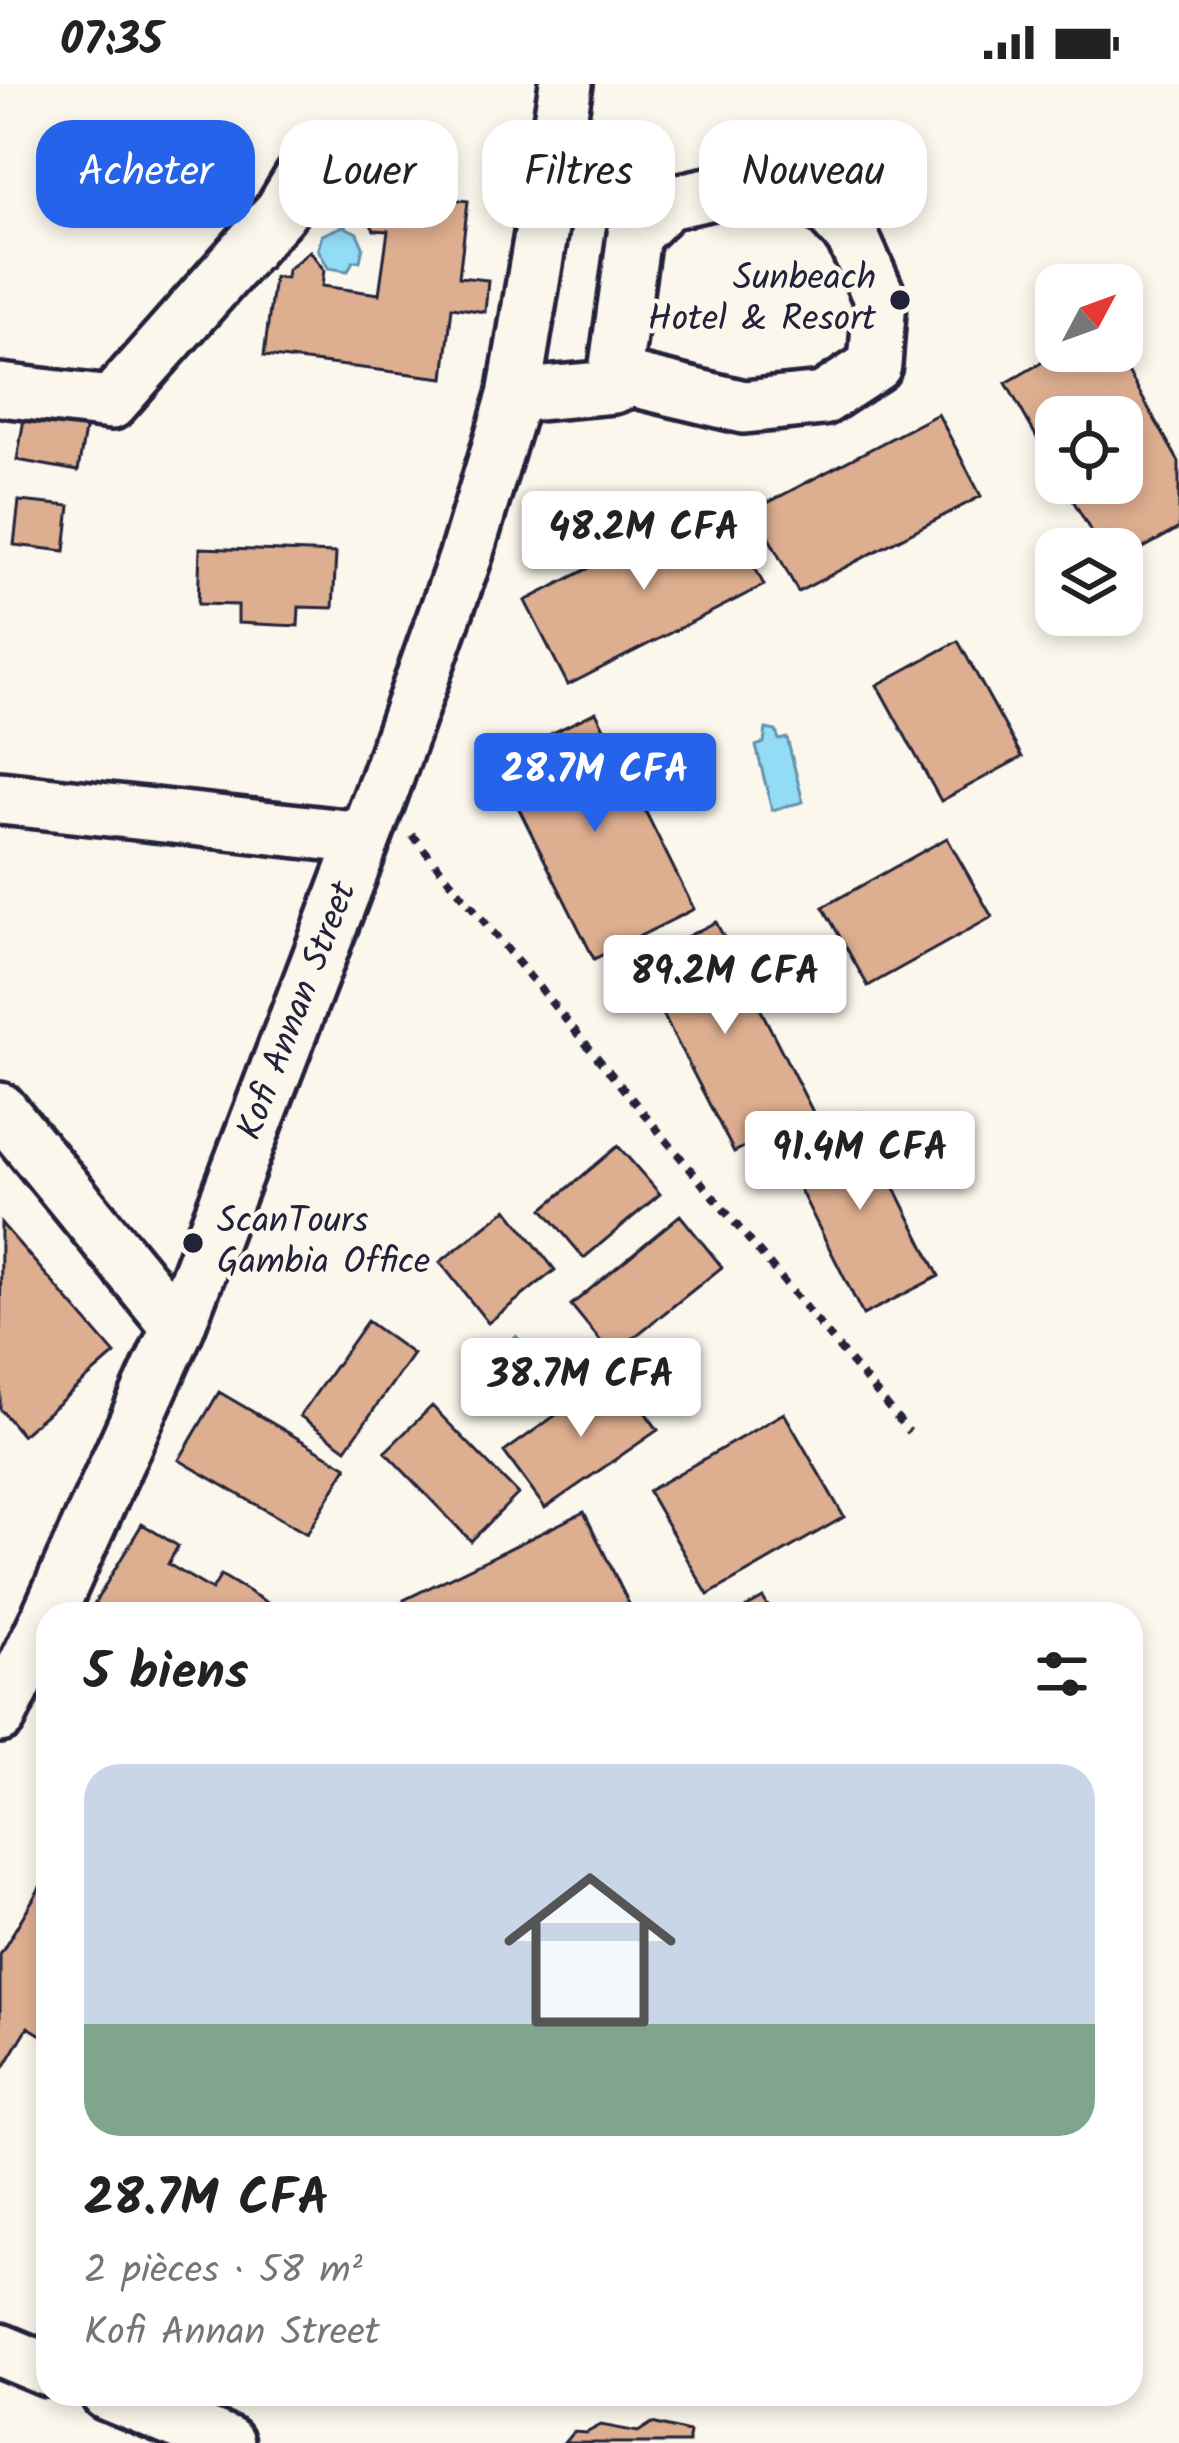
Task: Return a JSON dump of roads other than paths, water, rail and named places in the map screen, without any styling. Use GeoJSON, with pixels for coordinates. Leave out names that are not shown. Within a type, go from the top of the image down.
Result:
{"type":"FeatureCollection","features":[{"type":"Feature","properties":{"kind":"street","name":"Kofi Annan Street"},"geometry":{"type":"LineString","coordinates":[[55,1602],[178,1327],[465,559],[514,396],[566,84]]}},
{"type":"Feature","properties":{"kind":"street"},"geometry":{"type":"LineString","coordinates":[[514,396],[613,387],[632,380],[744,407],[823,399],[875,365],[880,299],[852,236],[811,191],[758,183],[667,203],[634,235],[613,387]]}},
{"type":"Feature","properties":{"kind":"street"},"geometry":{"type":"LineString","coordinates":[[0,390],[112,403],[279,214]]}},
{"type":"Feature","properties":{"kind":"street"},"geometry":{"type":"LineString","coordinates":[[0,798],[371,818]]}},
{"type":"Feature","properties":{"kind":"street"},"geometry":{"type":"LineString","coordinates":[[0,1109],[178,1327]]}},
{"type":"Feature","properties":{"kind":"street","name":"Kofi Annan Street"},"geometry":{"type":"LineString","coordinates":[[0,1716],[36,1643]]}},
{"type":"Feature","properties":{"kind":"street"},"geometry":{"type":"LineString","coordinates":[[0,2350],[36,2365]]}},
{"type":"Feature","properties":{"kind":"street"},"geometry":{"type":"LineString","coordinates":[[136,2406],[226,2443]]}},
{"type":"Feature","properties":{"kind":"water"},"geometry":{"type":"Polygon","coordinates":[[[338,228],[357,233],[363,247],[360,261],[353,261],[348,271],[328,268],[318,249],[322,235],[338,228]]]}},
{"type":"Feature","properties":{"kind":"water"},"geometry":{"type":"Polygon","coordinates":[[[766,729],[776,731],[779,740],[787,738],[803,802],[772,810],[756,746],[764,743],[766,729]]]}},
{"type":"Feature","properties":{"kind":"water"},"geometry":{"type":"Polygon","coordinates":[[[516,1336],[550,1377],[506,1412],[473,1371],[516,1336]]]}},
{"type":"Feature","properties":{"kind":"place","name":"Sunbeach Hotel & Resort"},"geometry":{"type":"Point","coordinates":[900,300]}},
{"type":"Feature","properties":{"kind":"place","name":"ScanTours Gambia Office"},"geometry":{"type":"Point","coordinates":[193,1243]}}]}
